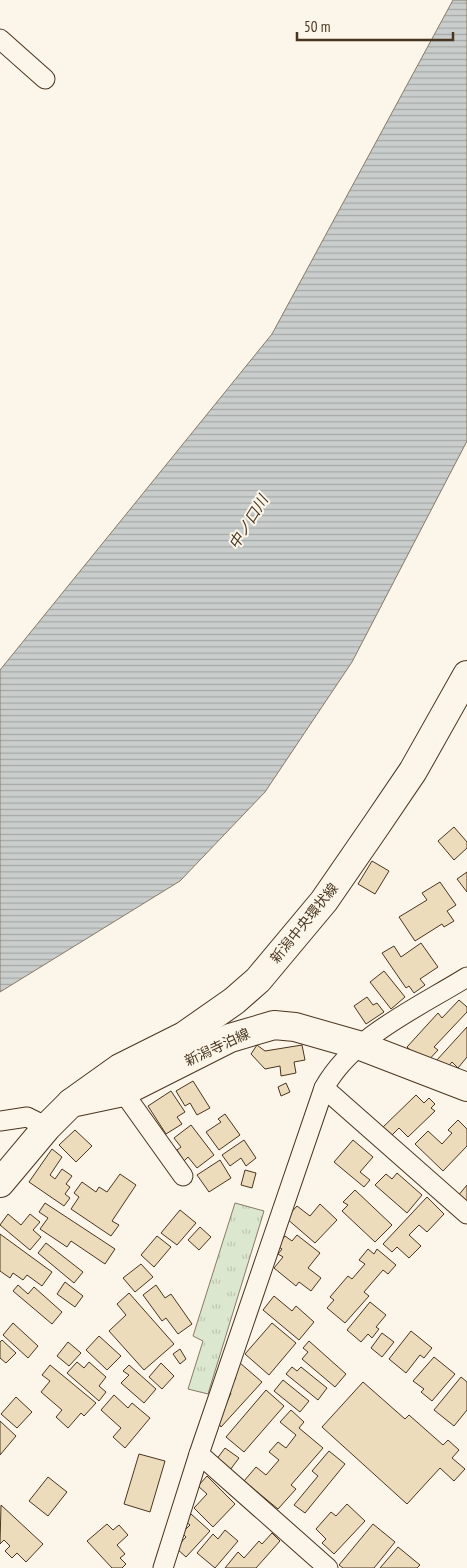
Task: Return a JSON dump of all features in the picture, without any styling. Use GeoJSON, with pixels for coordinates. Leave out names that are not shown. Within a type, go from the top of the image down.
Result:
{"type":"FeatureCollection","features":[{"type":"Feature","properties":{"kind":"main road","name":"新潟中央環状線"},"geometry":{"type":"LineString","coordinates":[[71,1103],[120,1068],[184,1036],[234,1001],[258,980],[324,901],[375,827],[413,771],[467,675]]}},
{"type":"Feature","properties":{"kind":"main road","name":"新潟寺泊線"},"geometry":{"type":"LineString","coordinates":[[71,1103],[123,1092],[230,1038],[274,1025],[296,1027],[358,1045],[467,1087]]}},
{"type":"Feature","properties":{"kind":"main road"},"geometry":{"type":"LineString","coordinates":[[0,1183],[47,1127],[71,1103]]}},
{"type":"Feature","properties":{"kind":"street"},"geometry":{"type":"LineString","coordinates":[[0,39],[45,79]]}},
{"type":"Feature","properties":{"kind":"street"},"geometry":{"type":"LineString","coordinates":[[163,1568],[199,1454],[324,1088],[331,1074],[358,1045],[467,977]]}},
{"type":"Feature","properties":{"kind":"street"},"geometry":{"type":"LineString","coordinates":[[324,1088],[467,1214]]}},
{"type":"Feature","properties":{"kind":"street"},"geometry":{"type":"LineString","coordinates":[[123,1092],[183,1176]]}},
{"type":"Feature","properties":{"kind":"street"},"geometry":{"type":"LineString","coordinates":[[0,1121],[27,1116],[47,1127]]}},
{"type":"Feature","properties":{"kind":"street"},"geometry":{"type":"LineString","coordinates":[[199,1454],[328,1568]]}},
{"type":"Feature","properties":{"kind":"green space"},"geometry":{"type":"Polygon","coordinates":[[[235,1203],[264,1211],[208,1394],[188,1389],[203,1341],[193,1336],[235,1203]]]}},
{"type":"Feature","properties":{"kind":"water","name":"中ノ口川"},"geometry":{"type":"Polygon","coordinates":[[[453,0],[467,0],[467,441],[352,662],[265,792],[180,881],[0,992],[0,670],[272,334],[453,0]]]}},
{"type":"Feature","properties":{"kind":"building"},"geometry":{"type":"Polygon","coordinates":[[[454,827],[467,842],[467,848],[454,860],[438,841],[454,827]]]}},
{"type":"Feature","properties":{"kind":"building"},"geometry":{"type":"Polygon","coordinates":[[[372,861],[389,871],[375,894],[358,884],[372,861]]]}},
{"type":"Feature","properties":{"kind":"building"},"geometry":{"type":"Polygon","coordinates":[[[467,872],[467,892],[457,879],[467,872]]]}},
{"type":"Feature","properties":{"kind":"building"},"geometry":{"type":"Polygon","coordinates":[[[440,882],[456,905],[447,911],[454,921],[444,927],[442,924],[415,941],[399,917],[427,900],[422,893],[440,882]]]}},
{"type":"Feature","properties":{"kind":"building"},"geometry":{"type":"Polygon","coordinates":[[[421,943],[438,967],[420,979],[425,985],[414,993],[409,986],[406,988],[382,953],[394,946],[401,957],[421,943]]]}},
{"type":"Feature","properties":{"kind":"building"},"geometry":{"type":"Polygon","coordinates":[[[384,971],[405,997],[391,1009],[370,982],[384,971]]]}},
{"type":"Feature","properties":{"kind":"building"},"geometry":{"type":"Polygon","coordinates":[[[367,997],[373,1005],[377,1003],[384,1012],[366,1024],[354,1006],[367,997]]]}},
{"type":"Feature","properties":{"kind":"building"},"geometry":{"type":"Polygon","coordinates":[[[459,1000],[467,1007],[467,1012],[434,1047],[438,1050],[425,1064],[407,1047],[438,1013],[442,1018],[459,1000]]]}},
{"type":"Feature","properties":{"kind":"building"},"geometry":{"type":"Polygon","coordinates":[[[467,1027],[467,1057],[458,1068],[452,1062],[446,1069],[436,1061],[467,1027]]]}},
{"type":"Feature","properties":{"kind":"building"},"geometry":{"type":"Polygon","coordinates":[[[257,1045],[265,1051],[302,1045],[305,1060],[294,1062],[296,1073],[281,1076],[280,1066],[265,1069],[251,1054],[257,1045]]]}},
{"type":"Feature","properties":{"kind":"building"},"geometry":{"type":"Polygon","coordinates":[[[193,1081],[210,1108],[197,1115],[190,1103],[185,1106],[176,1091],[193,1081]]]}},
{"type":"Feature","properties":{"kind":"building"},"geometry":{"type":"Polygon","coordinates":[[[286,1083],[290,1092],[281,1096],[278,1087],[286,1083]]]}},
{"type":"Feature","properties":{"kind":"building"},"geometry":{"type":"Polygon","coordinates":[[[171,1091],[185,1112],[177,1117],[182,1124],[166,1134],[148,1106],[171,1091]]]}},
{"type":"Feature","properties":{"kind":"building"},"geometry":{"type":"Polygon","coordinates":[[[416,1095],[424,1103],[429,1098],[435,1104],[431,1108],[435,1111],[408,1137],[399,1128],[389,1138],[381,1129],[416,1095]]]}},
{"type":"Feature","properties":{"kind":"building"},"geometry":{"type":"Polygon","coordinates":[[[225,1114],[240,1135],[219,1150],[206,1132],[221,1122],[218,1119],[225,1114]]]}},
{"type":"Feature","properties":{"kind":"building"},"geometry":{"type":"Polygon","coordinates":[[[458,1120],[467,1129],[467,1146],[443,1171],[415,1144],[428,1131],[442,1144],[452,1133],[448,1130],[458,1120]]]}},
{"type":"Feature","properties":{"kind":"building"},"geometry":{"type":"Polygon","coordinates":[[[191,1125],[214,1155],[197,1168],[188,1157],[184,1161],[177,1150],[181,1147],[174,1138],[191,1125]]]}},
{"type":"Feature","properties":{"kind":"building"},"geometry":{"type":"Polygon","coordinates":[[[75,1130],[92,1146],[76,1162],[59,1145],[75,1130]]]}},
{"type":"Feature","properties":{"kind":"building"},"geometry":{"type":"Polygon","coordinates":[[[244,1140],[256,1158],[246,1166],[241,1158],[230,1166],[222,1155],[244,1140]]]}},
{"type":"Feature","properties":{"kind":"building"},"geometry":{"type":"Polygon","coordinates":[[[353,1140],[373,1157],[360,1172],[370,1180],[364,1187],[334,1162],[353,1140]]]}},
{"type":"Feature","properties":{"kind":"building"},"geometry":{"type":"Polygon","coordinates":[[[52,1149],[62,1157],[50,1175],[55,1179],[62,1169],[72,1176],[66,1184],[70,1187],[65,1194],[70,1198],[64,1206],[29,1182],[52,1149]]]}},
{"type":"Feature","properties":{"kind":"building"},"geometry":{"type":"Polygon","coordinates":[[[220,1160],[231,1178],[209,1192],[197,1175],[220,1160]]]}},
{"type":"Feature","properties":{"kind":"building"},"geometry":{"type":"Polygon","coordinates":[[[245,1170],[256,1173],[252,1188],[241,1185],[245,1170]]]}},
{"type":"Feature","properties":{"kind":"building"},"geometry":{"type":"Polygon","coordinates":[[[397,1173],[422,1195],[407,1213],[375,1185],[386,1174],[392,1179],[397,1173]]]}},
{"type":"Feature","properties":{"kind":"building"},"geometry":{"type":"Polygon","coordinates":[[[120,1174],[136,1185],[112,1221],[119,1225],[111,1236],[71,1209],[79,1197],[74,1193],[82,1182],[96,1192],[99,1187],[107,1192],[120,1174]]]}},
{"type":"Feature","properties":{"kind":"building"},"geometry":{"type":"Polygon","coordinates":[[[467,1185],[467,1206],[457,1197],[467,1185]]]}},
{"type":"Feature","properties":{"kind":"building"},"geometry":{"type":"Polygon","coordinates":[[[355,1190],[392,1225],[375,1242],[342,1211],[348,1205],[343,1202],[355,1190]]]}},
{"type":"Feature","properties":{"kind":"building"},"geometry":{"type":"Polygon","coordinates":[[[427,1197],[444,1214],[427,1232],[419,1225],[409,1235],[421,1246],[409,1258],[397,1247],[392,1252],[383,1244],[427,1197]]]}},
{"type":"Feature","properties":{"kind":"building"},"geometry":{"type":"Polygon","coordinates":[[[45,1203],[115,1249],[105,1264],[71,1241],[67,1247],[40,1229],[48,1218],[39,1212],[45,1203]]]}},
{"type":"Feature","properties":{"kind":"building"},"geometry":{"type":"Polygon","coordinates":[[[320,1204],[337,1220],[315,1243],[286,1218],[297,1206],[310,1216],[320,1204]]]}},
{"type":"Feature","properties":{"kind":"building"},"geometry":{"type":"Polygon","coordinates":[[[180,1210],[196,1223],[177,1245],[161,1233],[180,1210]]]}},
{"type":"Feature","properties":{"kind":"building"},"geometry":{"type":"Polygon","coordinates":[[[8,1214],[21,1225],[30,1214],[40,1222],[33,1230],[41,1237],[30,1250],[0,1225],[8,1214]]]}},
{"type":"Feature","properties":{"kind":"building"},"geometry":{"type":"Polygon","coordinates":[[[200,1227],[211,1237],[199,1250],[188,1240],[200,1227]]]}},
{"type":"Feature","properties":{"kind":"building"},"geometry":{"type":"Polygon","coordinates":[[[0,1234],[52,1272],[42,1286],[27,1275],[23,1280],[13,1273],[10,1278],[0,1271],[0,1234]]]}},
{"type":"Feature","properties":{"kind":"building"},"geometry":{"type":"Polygon","coordinates":[[[297,1235],[320,1253],[308,1268],[321,1278],[311,1291],[299,1282],[296,1286],[274,1268],[283,1257],[278,1254],[282,1249],[277,1246],[285,1236],[292,1241],[297,1235]]]}},
{"type":"Feature","properties":{"kind":"building"},"geometry":{"type":"Polygon","coordinates":[[[157,1236],[171,1247],[154,1267],[141,1255],[157,1236]]]}},
{"type":"Feature","properties":{"kind":"building"},"geometry":{"type":"Polygon","coordinates":[[[46,1243],[83,1272],[74,1283],[38,1253],[46,1243]]]}},
{"type":"Feature","properties":{"kind":"building"},"geometry":{"type":"Polygon","coordinates":[[[368,1249],[374,1254],[377,1249],[396,1265],[388,1274],[383,1270],[364,1292],[369,1296],[345,1323],[327,1308],[334,1300],[330,1297],[348,1276],[352,1279],[365,1264],[359,1260],[368,1249]]]}},
{"type":"Feature","properties":{"kind":"building"},"geometry":{"type":"Polygon","coordinates":[[[141,1264],[153,1277],[135,1292],[123,1278],[141,1264]]]}},
{"type":"Feature","properties":{"kind":"building"},"geometry":{"type":"Polygon","coordinates":[[[65,1282],[83,1296],[75,1307],[57,1294],[65,1282]]]}},
{"type":"Feature","properties":{"kind":"building"},"geometry":{"type":"Polygon","coordinates":[[[18,1285],[28,1294],[34,1287],[62,1312],[52,1324],[13,1291],[18,1285]]]}},
{"type":"Feature","properties":{"kind":"building"},"geometry":{"type":"Polygon","coordinates":[[[156,1285],[165,1298],[171,1294],[192,1324],[178,1334],[166,1318],[162,1321],[143,1295],[156,1285]]]}},
{"type":"Feature","properties":{"kind":"building"},"geometry":{"type":"Polygon","coordinates":[[[129,1293],[174,1344],[144,1370],[109,1331],[126,1315],[117,1304],[129,1293]]]}},
{"type":"Feature","properties":{"kind":"building"},"geometry":{"type":"Polygon","coordinates":[[[274,1296],[292,1311],[296,1306],[314,1322],[299,1340],[263,1310],[274,1296]]]}},
{"type":"Feature","properties":{"kind":"building"},"geometry":{"type":"Polygon","coordinates":[[[370,1302],[386,1315],[376,1327],[379,1329],[372,1338],[368,1334],[361,1342],[347,1330],[370,1302]]]}},
{"type":"Feature","properties":{"kind":"building"},"geometry":{"type":"Polygon","coordinates":[[[13,1323],[38,1346],[28,1358],[3,1335],[13,1323]]]}},
{"type":"Feature","properties":{"kind":"building"},"geometry":{"type":"Polygon","coordinates":[[[272,1323],[296,1343],[269,1375],[245,1354],[272,1323]]]}},
{"type":"Feature","properties":{"kind":"building"},"geometry":{"type":"Polygon","coordinates":[[[411,1331],[432,1348],[424,1358],[420,1355],[406,1373],[389,1359],[411,1331]]]}},
{"type":"Feature","properties":{"kind":"building"},"geometry":{"type":"Polygon","coordinates":[[[382,1333],[394,1342],[382,1357],[371,1348],[382,1333]]]}},
{"type":"Feature","properties":{"kind":"building"},"geometry":{"type":"Polygon","coordinates":[[[99,1336],[121,1356],[107,1370],[86,1350],[99,1336]]]}},
{"type":"Feature","properties":{"kind":"building"},"geometry":{"type":"Polygon","coordinates":[[[2,1340],[16,1353],[6,1363],[0,1358],[0,1342],[2,1340]]]}},
{"type":"Feature","properties":{"kind":"building"},"geometry":{"type":"Polygon","coordinates":[[[309,1341],[346,1374],[335,1387],[302,1359],[308,1352],[303,1348],[309,1341]]]}},
{"type":"Feature","properties":{"kind":"building"},"geometry":{"type":"Polygon","coordinates":[[[68,1342],[81,1353],[69,1366],[57,1356],[68,1342]]]}},
{"type":"Feature","properties":{"kind":"building"},"geometry":{"type":"Polygon","coordinates":[[[180,1349],[186,1359],[180,1364],[173,1354],[180,1349]]]}},
{"type":"Feature","properties":{"kind":"building"},"geometry":{"type":"Polygon","coordinates":[[[434,1357],[455,1374],[432,1401],[421,1392],[424,1389],[413,1381],[434,1357]]]}},
{"type":"Feature","properties":{"kind":"building"},"geometry":{"type":"Polygon","coordinates":[[[77,1362],[84,1368],[89,1362],[106,1377],[99,1386],[106,1392],[99,1401],[67,1373],[77,1362]]]}},
{"type":"Feature","properties":{"kind":"building"},"geometry":{"type":"Polygon","coordinates":[[[161,1363],[174,1376],[162,1389],[149,1377],[161,1363]]]}},
{"type":"Feature","properties":{"kind":"building"},"geometry":{"type":"Polygon","coordinates":[[[240,1363],[262,1382],[221,1427],[218,1422],[231,1393],[227,1390],[236,1378],[232,1374],[240,1363]]]}},
{"type":"Feature","properties":{"kind":"building"},"geometry":{"type":"Polygon","coordinates":[[[50,1365],[96,1403],[84,1416],[81,1413],[68,1428],[56,1417],[62,1410],[41,1392],[50,1381],[42,1375],[50,1365]]]}},
{"type":"Feature","properties":{"kind":"building"},"geometry":{"type":"Polygon","coordinates":[[[129,1365],[156,1389],[144,1403],[121,1383],[129,1375],[123,1371],[129,1365]]]}},
{"type":"Feature","properties":{"kind":"building"},"geometry":{"type":"Polygon","coordinates":[[[292,1367],[297,1371],[301,1367],[327,1388],[318,1400],[286,1374],[292,1367]]]}},
{"type":"Feature","properties":{"kind":"building"},"geometry":{"type":"Polygon","coordinates":[[[461,1377],[467,1382],[467,1410],[454,1426],[434,1410],[461,1377]]]}},
{"type":"Feature","properties":{"kind":"building"},"geometry":{"type":"Polygon","coordinates":[[[283,1380],[309,1401],[300,1412],[274,1391],[283,1380]]]}},
{"type":"Feature","properties":{"kind":"building"},"geometry":{"type":"Polygon","coordinates":[[[363,1382],[405,1419],[409,1415],[443,1445],[448,1440],[459,1450],[452,1458],[465,1469],[454,1481],[440,1468],[407,1504],[322,1427],[363,1382]]]}},
{"type":"Feature","properties":{"kind":"building"},"geometry":{"type":"Polygon","coordinates":[[[266,1390],[284,1406],[244,1452],[226,1437],[266,1390]]]}},
{"type":"Feature","properties":{"kind":"building"},"geometry":{"type":"Polygon","coordinates":[[[114,1395],[128,1408],[132,1403],[150,1418],[125,1448],[113,1437],[121,1428],[101,1410],[114,1395]]]}},
{"type":"Feature","properties":{"kind":"building"},"geometry":{"type":"Polygon","coordinates":[[[16,1397],[32,1412],[17,1428],[1,1414],[16,1397]]]}},
{"type":"Feature","properties":{"kind":"building"},"geometry":{"type":"Polygon","coordinates":[[[291,1410],[304,1422],[299,1428],[323,1448],[291,1485],[296,1489],[278,1509],[244,1481],[256,1467],[266,1475],[279,1460],[269,1452],[278,1442],[286,1448],[296,1435],[280,1422],[291,1410]]]}},
{"type":"Feature","properties":{"kind":"building"},"geometry":{"type":"Polygon","coordinates":[[[0,1421],[16,1436],[0,1455],[0,1421]]]}},
{"type":"Feature","properties":{"kind":"building"},"geometry":{"type":"Polygon","coordinates":[[[225,1448],[239,1458],[230,1470],[216,1460],[225,1448]]]}},
{"type":"Feature","properties":{"kind":"building"},"geometry":{"type":"Polygon","coordinates":[[[329,1451],[345,1464],[305,1513],[294,1505],[318,1476],[312,1471],[329,1451]]]}},
{"type":"Feature","properties":{"kind":"building"},"geometry":{"type":"Polygon","coordinates":[[[139,1454],[165,1461],[150,1512],[124,1504],[139,1454]]]}},
{"type":"Feature","properties":{"kind":"building"},"geometry":{"type":"Polygon","coordinates":[[[207,1476],[235,1504],[213,1527],[194,1508],[207,1494],[198,1486],[207,1476]]]}},
{"type":"Feature","properties":{"kind":"building"},"geometry":{"type":"Polygon","coordinates":[[[48,1477],[67,1492],[48,1516],[29,1501],[48,1477]]]}},
{"type":"Feature","properties":{"kind":"building"},"geometry":{"type":"Polygon","coordinates":[[[347,1504],[365,1521],[334,1554],[322,1543],[326,1539],[316,1529],[331,1512],[336,1516],[347,1504]]]}},
{"type":"Feature","properties":{"kind":"building"},"geometry":{"type":"Polygon","coordinates":[[[1,1505],[43,1544],[26,1562],[17,1553],[12,1558],[5,1551],[10,1546],[4,1540],[0,1544],[1,1505]]]}},
{"type":"Feature","properties":{"kind":"building"},"geometry":{"type":"Polygon","coordinates":[[[191,1514],[210,1531],[186,1557],[176,1548],[186,1537],[182,1533],[190,1525],[185,1521],[191,1514]]]}},
{"type":"Feature","properties":{"kind":"building"},"geometry":{"type":"Polygon","coordinates":[[[107,1524],[113,1530],[119,1525],[128,1535],[117,1545],[125,1554],[120,1558],[126,1564],[122,1568],[112,1568],[87,1541],[107,1524]]]}},
{"type":"Feature","properties":{"kind":"building"},"geometry":{"type":"Polygon","coordinates":[[[373,1524],[395,1542],[374,1568],[343,1568],[339,1565],[373,1524]]]}},
{"type":"Feature","properties":{"kind":"building"},"geometry":{"type":"Polygon","coordinates":[[[225,1530],[238,1541],[215,1568],[197,1553],[213,1534],[218,1539],[225,1530]]]}},
{"type":"Feature","properties":{"kind":"building"},"geometry":{"type":"Polygon","coordinates":[[[272,1533],[280,1541],[256,1568],[225,1568],[238,1552],[244,1558],[259,1541],[262,1544],[272,1533]]]}},
{"type":"Feature","properties":{"kind":"building"},"geometry":{"type":"Polygon","coordinates":[[[398,1547],[420,1565],[417,1568],[380,1568],[398,1547]]]}}]}
